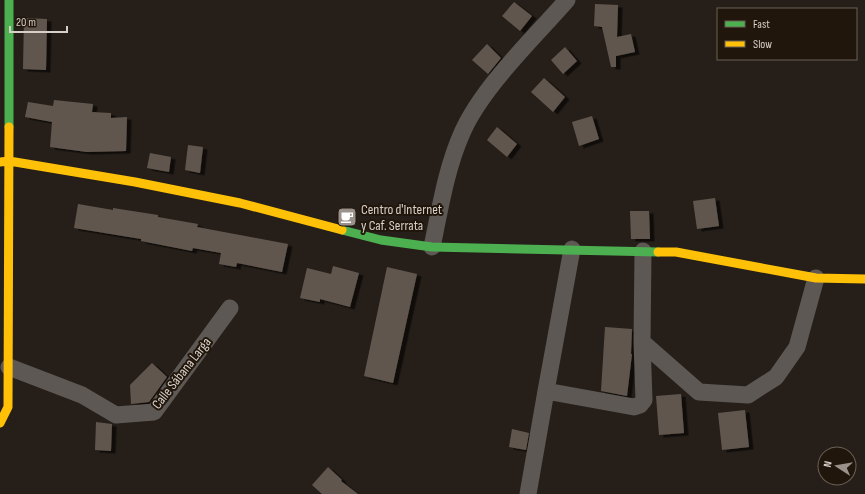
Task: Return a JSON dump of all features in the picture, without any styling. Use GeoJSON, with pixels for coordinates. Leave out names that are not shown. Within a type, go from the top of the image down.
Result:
{"type":"FeatureCollection","features":[{"type":"Feature","properties":{"kind":"main road"},"geometry":{"type":"LineString","coordinates":[[0,424],[8,407],[9,367],[4,162],[9,0]]}},
{"type":"Feature","properties":{"kind":"main road"},"geometry":{"type":"LineString","coordinates":[[4,162],[135,182],[240,202],[381,240],[432,247],[676,252],[816,278],[865,279]]}},
{"type":"Feature","properties":{"kind":"street"},"geometry":{"type":"LineString","coordinates":[[432,247],[448,172],[462,132],[488,90],[567,0]]}},
{"type":"Feature","properties":{"kind":"street"},"geometry":{"type":"LineString","coordinates":[[528,494],[572,249]]}},
{"type":"Feature","properties":{"kind":"street"},"geometry":{"type":"LineString","coordinates":[[546,391],[634,407],[640,405],[644,400],[642,342],[643,251]]}},
{"type":"Feature","properties":{"kind":"street"},"geometry":{"type":"LineString","coordinates":[[642,342],[699,392],[748,395],[776,377],[797,347],[816,278]]}},
{"type":"Feature","properties":{"kind":"street","name":"Calle Sábana Larga"},"geometry":{"type":"LineString","coordinates":[[9,367],[82,395],[116,415],[154,412],[230,308]]}},
{"type":"Feature","properties":{"kind":"building"},"geometry":{"type":"Polygon","coordinates":[[[514,2],[532,16],[520,31],[502,16],[514,2]]]}},
{"type":"Feature","properties":{"kind":"building"},"geometry":{"type":"Polygon","coordinates":[[[595,4],[618,5],[617,37],[631,34],[635,52],[616,56],[616,67],[611,67],[602,27],[594,26],[595,4]]]}},
{"type":"Feature","properties":{"kind":"building"},"geometry":{"type":"Polygon","coordinates":[[[24,18],[47,19],[46,70],[23,69],[24,18]]]}},
{"type":"Feature","properties":{"kind":"building"},"geometry":{"type":"Polygon","coordinates":[[[487,44],[501,58],[488,74],[472,60],[487,44]]]}},
{"type":"Feature","properties":{"kind":"building"},"geometry":{"type":"Polygon","coordinates":[[[565,47],[577,61],[563,74],[551,60],[565,47]]]}},
{"type":"Feature","properties":{"kind":"building"},"geometry":{"type":"Polygon","coordinates":[[[544,78],[565,97],[553,112],[531,92],[544,78]]]}},
{"type":"Feature","properties":{"kind":"building"},"geometry":{"type":"Polygon","coordinates":[[[54,100],[93,104],[92,112],[111,113],[111,118],[127,117],[126,151],[87,152],[50,147],[52,122],[25,117],[28,102],[53,106],[54,100]]]}},
{"type":"Feature","properties":{"kind":"building"},"geometry":{"type":"Polygon","coordinates":[[[592,116],[599,139],[579,146],[572,122],[592,116]]]}},
{"type":"Feature","properties":{"kind":"building"},"geometry":{"type":"Polygon","coordinates":[[[497,127],[517,144],[507,157],[487,140],[497,127]]]}},
{"type":"Feature","properties":{"kind":"building"},"geometry":{"type":"Polygon","coordinates":[[[188,145],[203,147],[200,173],[185,170],[188,145]]]}},
{"type":"Feature","properties":{"kind":"building"},"geometry":{"type":"Polygon","coordinates":[[[150,153],[171,157],[169,172],[147,168],[150,153]]]}},
{"type":"Feature","properties":{"kind":"building"},"geometry":{"type":"Polygon","coordinates":[[[715,198],[719,226],[697,229],[693,201],[715,198]]]}},
{"type":"Feature","properties":{"kind":"building"},"geometry":{"type":"Polygon","coordinates":[[[78,204],[158,215],[158,217],[198,224],[197,227],[288,244],[282,272],[237,263],[236,267],[219,264],[221,253],[193,248],[192,251],[141,241],[141,239],[74,228],[78,204]]]}},
{"type":"Feature","properties":{"kind":"building"},"geometry":{"type":"Polygon","coordinates":[[[630,211],[649,211],[650,239],[631,239],[630,211]]]}},
{"type":"Feature","properties":{"kind":"building"},"geometry":{"type":"Polygon","coordinates":[[[333,266],[359,273],[350,307],[320,299],[320,302],[300,298],[307,268],[331,274],[333,266]]]}},
{"type":"Feature","properties":{"kind":"building"},"geometry":{"type":"Polygon","coordinates":[[[387,267],[417,274],[393,383],[364,376],[387,267]]]}},
{"type":"Feature","properties":{"kind":"building"},"geometry":{"type":"Polygon","coordinates":[[[605,327],[632,329],[632,354],[627,396],[601,391],[605,327]]]}},
{"type":"Feature","properties":{"kind":"building"},"geometry":{"type":"Polygon","coordinates":[[[152,363],[167,377],[149,402],[131,404],[130,385],[152,363]]]}},
{"type":"Feature","properties":{"kind":"building"},"geometry":{"type":"Polygon","coordinates":[[[681,394],[684,433],[659,435],[656,396],[681,394]]]}},
{"type":"Feature","properties":{"kind":"building"},"geometry":{"type":"Polygon","coordinates":[[[745,410],[749,447],[722,450],[718,413],[745,410]]]}},
{"type":"Feature","properties":{"kind":"building"},"geometry":{"type":"Polygon","coordinates":[[[96,422],[112,424],[111,451],[95,450],[96,422]]]}},
{"type":"Feature","properties":{"kind":"building"},"geometry":{"type":"Polygon","coordinates":[[[512,429],[529,433],[526,450],[509,447],[512,429]]]}},
{"type":"Feature","properties":{"kind":"building"},"geometry":{"type":"Polygon","coordinates":[[[328,467],[342,480],[341,481],[358,494],[322,494],[312,485],[328,467]]]}},
{"type":"Feature","properties":{"kind":"traffic: fast"},"geometry":{"type":"LineString","coordinates":[[9,0],[9,127]]}},
{"type":"Feature","properties":{"kind":"traffic: fast"},"geometry":{"type":"LineString","coordinates":[[342,230],[381,240],[432,247],[658,252]]}},
{"type":"Feature","properties":{"kind":"traffic: slow"},"geometry":{"type":"LineString","coordinates":[[0,423],[8,407],[9,127]]}},
{"type":"Feature","properties":{"kind":"traffic: slow"},"geometry":{"type":"LineString","coordinates":[[0,162],[9,161],[135,182],[240,203],[342,230]]}},
{"type":"Feature","properties":{"kind":"traffic: slow"},"geometry":{"type":"LineString","coordinates":[[658,252],[676,252],[816,278],[865,279]]}},
{"type":"Feature","properties":{"kind":"place","name":"Centro d'Internet y Caf. Serrata"},"geometry":{"type":"Point","coordinates":[347,217]}}]}
